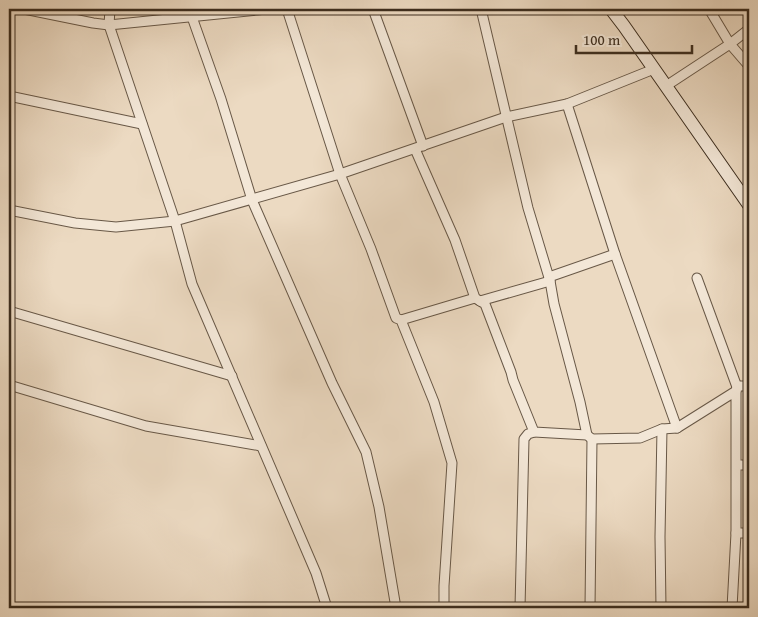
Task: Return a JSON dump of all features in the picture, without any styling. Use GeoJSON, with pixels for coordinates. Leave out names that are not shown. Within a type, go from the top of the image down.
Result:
{"type":"FeatureCollection","features":[{"type":"Feature","properties":{"kind":"main road"},"geometry":{"type":"LineString","coordinates":[[611,9],[749,205]]}},
{"type":"Feature","properties":{"kind":"street"},"geometry":{"type":"LineString","coordinates":[[24,9],[92,23],[109,24],[267,9]]}},
{"type":"Feature","properties":{"kind":"street"},"geometry":{"type":"LineString","coordinates":[[110,9],[109,24],[175,221],[192,284],[316,573],[327,608]]}},
{"type":"Feature","properties":{"kind":"street"},"geometry":{"type":"LineString","coordinates":[[287,9],[340,174],[371,249],[396,318],[401,320],[434,402],[452,462],[444,608]]}},
{"type":"Feature","properties":{"kind":"street"},"geometry":{"type":"LineString","coordinates":[[373,9],[419,148],[477,299],[485,304],[534,432]]}},
{"type":"Feature","properties":{"kind":"street"},"geometry":{"type":"LineString","coordinates":[[482,9],[528,208],[549,279],[589,437],[590,608]]}},
{"type":"Feature","properties":{"kind":"street"},"geometry":{"type":"LineString","coordinates":[[709,9],[730,44],[749,66]]}},
{"type":"Feature","properties":{"kind":"street"},"geometry":{"type":"LineString","coordinates":[[192,17],[227,116],[252,200],[332,383],[366,452],[379,507],[396,608]]}},
{"type":"Feature","properties":{"kind":"street"},"geometry":{"type":"LineString","coordinates":[[666,86],[730,44],[749,29]]}},
{"type":"Feature","properties":{"kind":"street"},"geometry":{"type":"LineString","coordinates":[[9,210],[75,223],[116,227],[175,221],[340,174],[506,117],[567,104],[654,69]]}},
{"type":"Feature","properties":{"kind":"street"},"geometry":{"type":"LineString","coordinates":[[9,96],[142,124]]}},
{"type":"Feature","properties":{"kind":"street"},"geometry":{"type":"LineString","coordinates":[[567,104],[615,254],[678,428]]}},
{"type":"Feature","properties":{"kind":"street"},"geometry":{"type":"LineString","coordinates":[[401,320],[549,279],[615,254]]}},
{"type":"Feature","properties":{"kind":"street"},"geometry":{"type":"LineString","coordinates":[[697,278],[736,389],[736,533],[732,608]]}},
{"type":"Feature","properties":{"kind":"street"},"geometry":{"type":"LineString","coordinates":[[9,311],[232,376]]}},
{"type":"Feature","properties":{"kind":"street"},"geometry":{"type":"LineString","coordinates":[[9,385],[146,426],[261,446]]}},
{"type":"Feature","properties":{"kind":"street"},"geometry":{"type":"LineString","coordinates":[[520,608],[524,439],[528,434],[534,432],[589,437],[640,438],[662,429],[678,428],[740,386],[749,386]]}},
{"type":"Feature","properties":{"kind":"street"},"geometry":{"type":"LineString","coordinates":[[661,608],[662,429]]}},
{"type":"Feature","properties":{"kind":"street"},"geometry":{"type":"LineString","coordinates":[[737,465],[749,465]]}},
{"type":"Feature","properties":{"kind":"street"},"geometry":{"type":"LineString","coordinates":[[736,533],[749,533]]}}]}
